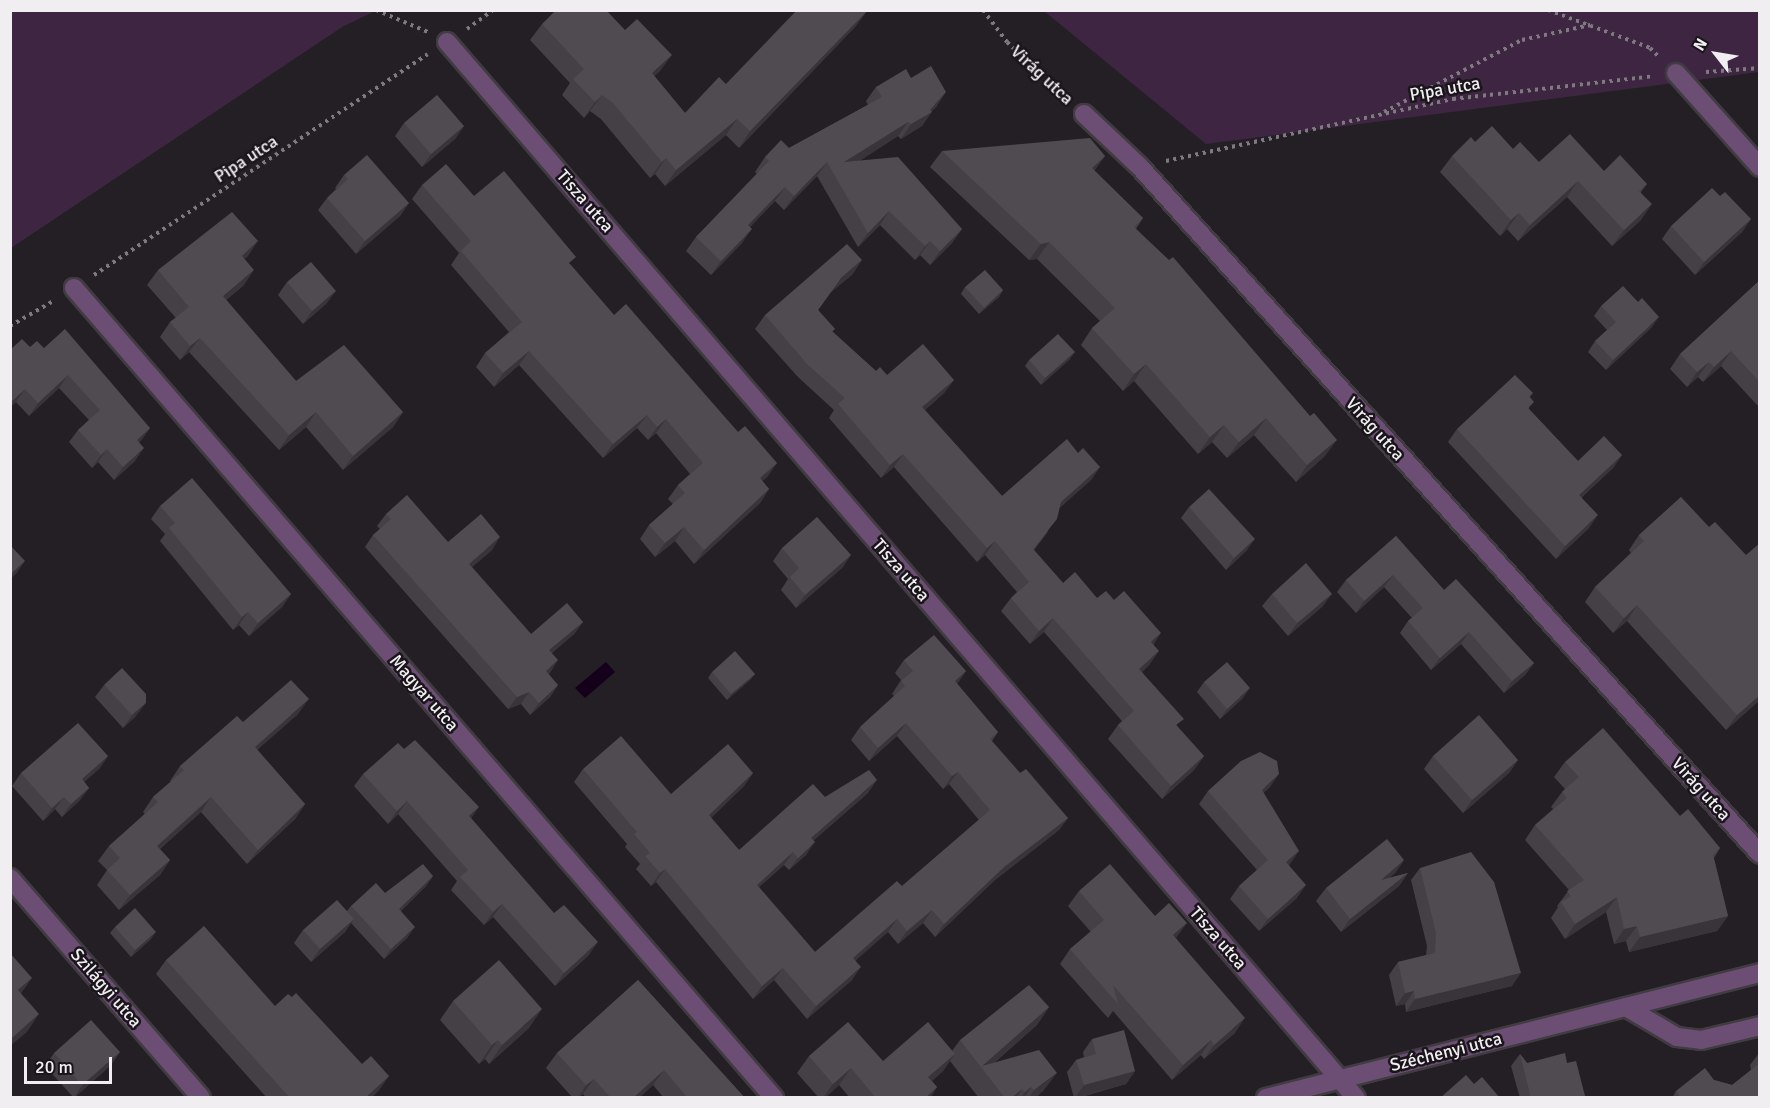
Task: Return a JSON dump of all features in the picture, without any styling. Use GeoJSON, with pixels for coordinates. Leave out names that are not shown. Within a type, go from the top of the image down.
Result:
{"type":"FeatureCollection","features":[{"type":"Feature","properties":{"kind":"street","name":"Tisza utca"},"geometry":{"type":"LineString","coordinates":[[447,42],[1356,1098]]}},
{"type":"Feature","properties":{"kind":"street"},"geometry":{"type":"LineString","coordinates":[[1676,73],[1760,166]]}},
{"type":"Feature","properties":{"kind":"street","name":"Virág utca"},"geometry":{"type":"LineString","coordinates":[[1084,114],[1140,167],[1760,855]]}},
{"type":"Feature","properties":{"kind":"street","name":"Magyar utca"},"geometry":{"type":"LineString","coordinates":[[74,288],[774,1098]]}},
{"type":"Feature","properties":{"kind":"street","name":"Szilágyi utca"},"geometry":{"type":"LineString","coordinates":[[10,878],[201,1098]]}},
{"type":"Feature","properties":{"kind":"street","name":"Széchenyi utca"},"geometry":{"type":"LineString","coordinates":[[1266,1098],[1760,973]]}},
{"type":"Feature","properties":{"kind":"street"},"geometry":{"type":"LineString","coordinates":[[1626,1007],[1677,1037],[1701,1040],[1760,1026]]}},
{"type":"Feature","properties":{"kind":"path"},"geometry":{"type":"LineString","coordinates":[[376,10],[447,42]]}},
{"type":"Feature","properties":{"kind":"path","name":"Pipa utca"},"geometry":{"type":"LineString","coordinates":[[10,326],[74,288],[493,10]]}},
{"type":"Feature","properties":{"kind":"path","name":"Virág utca"},"geometry":{"type":"LineString","coordinates":[[983,10],[1007,42],[1084,114]]}},
{"type":"Feature","properties":{"kind":"path"},"geometry":{"type":"LineString","coordinates":[[1548,10],[1650,48],[1676,73]]}},
{"type":"Feature","properties":{"kind":"path"},"geometry":{"type":"LineString","coordinates":[[1378,115],[1522,40],[1590,25]]}},
{"type":"Feature","properties":{"kind":"path","name":"Pipa utca"},"geometry":{"type":"LineString","coordinates":[[1140,167],[1453,99],[1676,73],[1760,68]]}},
{"type":"Feature","properties":{"kind":"shaded area"},"geometry":{"type":"Polygon","coordinates":[[[11,10],[375,11],[342,27],[11,248],[11,10]]]}},
{"type":"Feature","properties":{"kind":"shaded area"},"geometry":{"type":"Polygon","coordinates":[[[1044,11],[1759,11],[1759,72],[1206,144],[1044,11]]]}},
{"type":"Feature","properties":{"kind":"shaded area"},"geometry":{"type":"Polygon","coordinates":[[[606,662],[615,672],[585,698],[575,688],[606,662]]]}},
{"type":"Feature","properties":{"kind":"building"},"geometry":{"type":"Polygon","coordinates":[[[556,10],[606,10],[625,30],[637,19],[672,55],[652,73],[685,113],[719,77],[726,84],[797,10],[867,11],[750,131],[737,119],[676,170],[666,158],[662,162],[613,103],[602,95],[595,102],[573,79],[584,69],[542,24],[556,10]]]}},
{"type":"Feature","properties":{"kind":"building"},"geometry":{"type":"Polygon","coordinates":[[[931,66],[946,92],[930,110],[932,112],[911,124],[908,122],[844,162],[898,157],[962,229],[940,251],[930,241],[925,246],[889,211],[868,233],[827,162],[794,196],[785,187],[748,225],[752,229],[721,261],[696,237],[769,161],[765,157],[781,140],[789,148],[882,97],[876,87],[906,69],[911,78],[931,66]]]}},
{"type":"Feature","properties":{"kind":"building"},"geometry":{"type":"Polygon","coordinates":[[[437,95],[464,126],[431,154],[404,123],[437,95]]]}},
{"type":"Feature","properties":{"kind":"building"},"geometry":{"type":"Polygon","coordinates":[[[1492,126],[1513,149],[1520,142],[1539,162],[1570,134],[1604,171],[1620,155],[1647,184],[1639,191],[1652,204],[1624,230],[1578,181],[1530,225],[1519,213],[1511,220],[1452,156],[1471,137],[1475,142],[1492,126]]]}},
{"type":"Feature","properties":{"kind":"building"},"geometry":{"type":"Polygon","coordinates":[[[1090,138],[1105,156],[1092,168],[1143,218],[1134,227],[1169,260],[1173,257],[1310,416],[1314,413],[1337,440],[1307,465],[1266,418],[1239,442],[1224,425],[1210,437],[1146,364],[1134,374],[1092,328],[1115,308],[1049,242],[1041,244],[942,151],[1090,138]]]}},
{"type":"Feature","properties":{"kind":"building"},"geometry":{"type":"Polygon","coordinates":[[[367,155],[409,203],[365,241],[327,198],[348,179],[344,175],[367,155]]]}},
{"type":"Feature","properties":{"kind":"building"},"geometry":{"type":"Polygon","coordinates":[[[446,164],[474,196],[504,171],[576,257],[569,263],[614,315],[626,304],[738,432],[745,426],[777,463],[760,478],[769,489],[704,550],[684,527],[665,543],[649,525],[685,493],[678,485],[703,463],[666,419],[657,427],[647,415],[613,444],[529,351],[503,373],[485,353],[522,322],[461,251],[471,241],[422,185],[446,164]]]}},
{"type":"Feature","properties":{"kind":"building"},"geometry":{"type":"Polygon","coordinates":[[[1712,188],[1720,196],[1725,192],[1751,219],[1704,262],[1671,226],[1712,188]]]}},
{"type":"Feature","properties":{"kind":"building"},"geometry":{"type":"Polygon","coordinates":[[[232,212],[258,241],[242,256],[254,270],[223,296],[296,381],[344,345],[403,412],[353,456],[316,412],[289,435],[200,338],[190,346],[170,322],[189,307],[158,270],[232,212]]]}},
{"type":"Feature","properties":{"kind":"building"},"geometry":{"type":"Polygon","coordinates":[[[847,244],[862,260],[841,278],[818,310],[835,329],[832,331],[876,371],[880,367],[887,375],[923,344],[954,380],[922,407],[1002,496],[1067,439],[1078,453],[1083,448],[1100,467],[1061,502],[1057,519],[1033,549],[1063,583],[1075,572],[1097,598],[1106,591],[1114,600],[1124,591],[1161,633],[1151,642],[1159,651],[1139,669],[1184,719],[1176,725],[1204,756],[1171,786],[1118,725],[1134,711],[1053,618],[1039,631],[1011,598],[1029,582],[995,541],[987,548],[903,454],[890,465],[838,404],[845,398],[807,364],[765,315],[847,244]]]}},
{"type":"Feature","properties":{"kind":"building"},"geometry":{"type":"Polygon","coordinates":[[[311,262],[336,291],[312,311],[287,282],[311,262]]]}},
{"type":"Feature","properties":{"kind":"building"},"geometry":{"type":"Polygon","coordinates":[[[985,270],[1003,290],[984,308],[965,287],[985,270]]]}},
{"type":"Feature","properties":{"kind":"building"},"geometry":{"type":"Polygon","coordinates":[[[1760,280],[1760,382],[1731,351],[1714,367],[1709,362],[1697,372],[1680,354],[1760,280]]]}},
{"type":"Feature","properties":{"kind":"building"},"geometry":{"type":"Polygon","coordinates":[[[1623,286],[1638,302],[1642,298],[1659,317],[1613,360],[1595,341],[1616,322],[1601,306],[1623,286]]]}},
{"type":"Feature","properties":{"kind":"building"},"geometry":{"type":"Polygon","coordinates":[[[65,329],[150,428],[137,440],[144,448],[123,467],[107,449],[101,455],[78,430],[100,410],[68,375],[38,403],[25,389],[10,403],[10,350],[22,339],[30,347],[37,341],[44,348],[65,329]]]}},
{"type":"Feature","properties":{"kind":"building"},"geometry":{"type":"Polygon","coordinates":[[[1058,334],[1075,352],[1045,378],[1029,360],[1058,334]]]}},
{"type":"Feature","properties":{"kind":"building"},"geometry":{"type":"Polygon","coordinates":[[[1515,375],[1533,393],[1529,396],[1534,402],[1528,408],[1578,461],[1604,436],[1622,455],[1579,495],[1598,515],[1565,546],[1457,429],[1515,375]]]}},
{"type":"Feature","properties":{"kind":"building"},"geometry":{"type":"Polygon","coordinates":[[[192,478],[291,594],[258,623],[248,612],[242,617],[169,528],[175,523],[160,506],[192,478]]]}},
{"type":"Feature","properties":{"kind":"building"},"geometry":{"type":"Polygon","coordinates":[[[1209,489],[1255,539],[1234,558],[1189,507],[1209,489]]]}},
{"type":"Feature","properties":{"kind":"building"},"geometry":{"type":"Polygon","coordinates":[[[407,495],[448,542],[481,514],[500,537],[469,564],[531,634],[567,603],[583,622],[549,650],[558,660],[546,671],[558,685],[539,703],[529,692],[517,697],[373,535],[391,519],[386,514],[407,495]]]}},
{"type":"Feature","properties":{"kind":"building"},"geometry":{"type":"Polygon","coordinates":[[[1681,497],[1709,527],[1715,522],[1746,555],[1760,543],[1760,695],[1737,715],[1637,605],[1624,618],[1595,587],[1644,541],[1639,535],[1681,497]]]}},
{"type":"Feature","properties":{"kind":"building"},"geometry":{"type":"Polygon","coordinates":[[[817,517],[851,555],[805,595],[790,577],[799,568],[782,548],[817,517]]]}},
{"type":"Feature","properties":{"kind":"building"},"geometry":{"type":"Polygon","coordinates":[[[1396,536],[1444,590],[1456,579],[1534,663],[1512,681],[1469,632],[1440,658],[1408,621],[1423,608],[1393,575],[1364,601],[1346,580],[1396,536]]]}},
{"type":"Feature","properties":{"kind":"building"},"geometry":{"type":"Polygon","coordinates":[[[10,545],[25,561],[10,575],[10,545]]]}},
{"type":"Feature","properties":{"kind":"building"},"geometry":{"type":"Polygon","coordinates":[[[1306,563],[1332,594],[1297,623],[1272,594],[1306,563]]]}},
{"type":"Feature","properties":{"kind":"building"},"geometry":{"type":"Polygon","coordinates":[[[934,635],[966,671],[955,681],[998,732],[990,739],[1020,773],[1026,769],[1068,818],[1004,867],[944,924],[932,910],[907,931],[897,919],[853,958],[861,967],[816,1006],[783,968],[762,986],[665,869],[660,873],[645,856],[650,853],[634,834],[637,832],[583,769],[621,736],[671,794],[728,744],[753,773],[709,815],[739,850],[813,784],[825,797],[869,770],[877,780],[811,838],[815,842],[798,858],[793,852],[757,885],[815,952],[897,881],[902,886],[990,810],[958,772],[952,776],[906,723],[878,748],[860,727],[905,686],[901,681],[913,671],[904,660],[934,635]]]}},
{"type":"Feature","properties":{"kind":"building"},"geometry":{"type":"Polygon","coordinates":[[[735,651],[755,674],[731,694],[712,672],[735,651]]]}},
{"type":"Feature","properties":{"kind":"building"},"geometry":{"type":"Polygon","coordinates":[[[1227,662],[1250,688],[1227,709],[1204,682],[1227,662]]]}},
{"type":"Feature","properties":{"kind":"building"},"geometry":{"type":"Polygon","coordinates":[[[122,668],[146,694],[146,703],[132,715],[104,685],[122,668]]]}},
{"type":"Feature","properties":{"kind":"building"},"geometry":{"type":"Polygon","coordinates":[[[291,680],[309,699],[255,747],[305,804],[258,850],[211,797],[157,846],[170,860],[130,895],[107,870],[120,858],[109,846],[158,802],[153,797],[184,770],[180,766],[237,716],[243,722],[291,680]]]}},
{"type":"Feature","properties":{"kind":"building"},"geometry":{"type":"Polygon","coordinates":[[[1479,715],[1518,760],[1472,800],[1433,756],[1479,715]]]}},
{"type":"Feature","properties":{"kind":"building"},"geometry":{"type":"Polygon","coordinates":[[[78,723],[108,756],[82,779],[89,788],[71,804],[64,797],[52,808],[21,773],[78,723]]]}},
{"type":"Feature","properties":{"kind":"building"},"geometry":{"type":"Polygon","coordinates":[[[1603,728],[1680,816],[1688,809],[1720,848],[1713,855],[1728,916],[1640,937],[1637,926],[1624,929],[1617,897],[1575,924],[1561,902],[1571,896],[1567,891],[1584,880],[1535,825],[1567,798],[1562,792],[1579,777],[1565,762],[1603,728]]]}},
{"type":"Feature","properties":{"kind":"building"},"geometry":{"type":"Polygon","coordinates":[[[415,740],[479,807],[469,816],[554,913],[564,905],[598,942],[564,973],[502,904],[493,912],[460,877],[468,870],[407,801],[397,811],[363,774],[398,743],[404,749],[415,740]]]}},
{"type":"Feature","properties":{"kind":"building"},"geometry":{"type":"Polygon","coordinates":[[[1260,752],[1277,761],[1279,774],[1262,790],[1299,851],[1286,862],[1306,885],[1268,919],[1239,886],[1268,860],[1208,791],[1241,761],[1260,752]]]}},
{"type":"Feature","properties":{"kind":"building"},"geometry":{"type":"Polygon","coordinates":[[[1387,839],[1404,860],[1381,880],[1408,873],[1350,919],[1326,888],[1387,839]]]}},
{"type":"Feature","properties":{"kind":"building"},"geometry":{"type":"Polygon","coordinates":[[[1471,852],[1494,882],[1521,973],[1415,999],[1414,991],[1405,993],[1398,962],[1435,953],[1436,933],[1420,868],[1471,852]]]}},
{"type":"Feature","properties":{"kind":"building"},"geometry":{"type":"Polygon","coordinates":[[[423,864],[433,876],[399,909],[415,927],[391,949],[351,906],[376,883],[385,893],[423,864]]]}},
{"type":"Feature","properties":{"kind":"building"},"geometry":{"type":"Polygon","coordinates":[[[1110,864],[1155,916],[1169,903],[1187,923],[1173,935],[1245,1018],[1214,1045],[1211,1040],[1183,1065],[1113,985],[1118,1004],[1070,949],[1104,920],[1079,891],[1110,864]]]}},
{"type":"Feature","properties":{"kind":"building"},"geometry":{"type":"Polygon","coordinates":[[[337,900],[354,919],[320,949],[303,930],[337,900]]]}},
{"type":"Feature","properties":{"kind":"building"},"geometry":{"type":"Polygon","coordinates":[[[135,908],[156,932],[135,950],[115,927],[135,908]]]}},
{"type":"Feature","properties":{"kind":"building"},"geometry":{"type":"Polygon","coordinates":[[[204,926],[275,1006],[288,994],[292,997],[296,993],[362,1064],[371,1056],[389,1076],[365,1098],[290,1098],[166,960],[204,926]]]}},
{"type":"Feature","properties":{"kind":"building"},"geometry":{"type":"Polygon","coordinates":[[[10,953],[32,978],[18,990],[39,1014],[10,1040],[10,953]]]}},
{"type":"Feature","properties":{"kind":"building"},"geometry":{"type":"Polygon","coordinates":[[[499,960],[542,1009],[502,1045],[498,1040],[492,1045],[453,1001],[499,960]]]}},
{"type":"Feature","properties":{"kind":"building"},"geometry":{"type":"Polygon","coordinates":[[[638,980],[745,1098],[688,1098],[664,1070],[633,1098],[611,1098],[594,1079],[586,1085],[557,1053],[638,980]]]}},
{"type":"Feature","properties":{"kind":"building"},"geometry":{"type":"Polygon","coordinates":[[[1029,985],[1049,1007],[982,1066],[1039,1050],[1057,1073],[1034,1090],[1031,1087],[1025,1092],[1022,1089],[1011,1098],[1005,1098],[960,1040],[1029,985]]]}},
{"type":"Feature","properties":{"kind":"building"},"geometry":{"type":"Polygon","coordinates":[[[91,1020],[120,1052],[82,1085],[54,1053],[91,1020]]]}},
{"type":"Feature","properties":{"kind":"building"},"geometry":{"type":"Polygon","coordinates":[[[848,1022],[883,1061],[928,1022],[955,1054],[928,1077],[937,1087],[925,1098],[876,1098],[851,1068],[833,1084],[809,1056],[848,1022]]]}},
{"type":"Feature","properties":{"kind":"building"},"geometry":{"type":"Polygon","coordinates":[[[1124,1030],[1135,1071],[1084,1085],[1076,1060],[1096,1054],[1092,1039],[1124,1030]]]}},
{"type":"Feature","properties":{"kind":"building"},"geometry":{"type":"Polygon","coordinates":[[[1565,1053],[1567,1063],[1576,1061],[1585,1096],[1580,1098],[1531,1098],[1520,1054],[1527,1063],[1565,1053]]]}},
{"type":"Feature","properties":{"kind":"building"},"geometry":{"type":"Polygon","coordinates":[[[1760,1063],[1760,1098],[1681,1098],[1676,1091],[1705,1068],[1714,1080],[1732,1085],[1760,1063]]]}},
{"type":"Feature","properties":{"kind":"building"},"geometry":{"type":"Polygon","coordinates":[[[1466,1075],[1474,1084],[1482,1077],[1500,1098],[1440,1098],[1466,1075]]]}}]}
